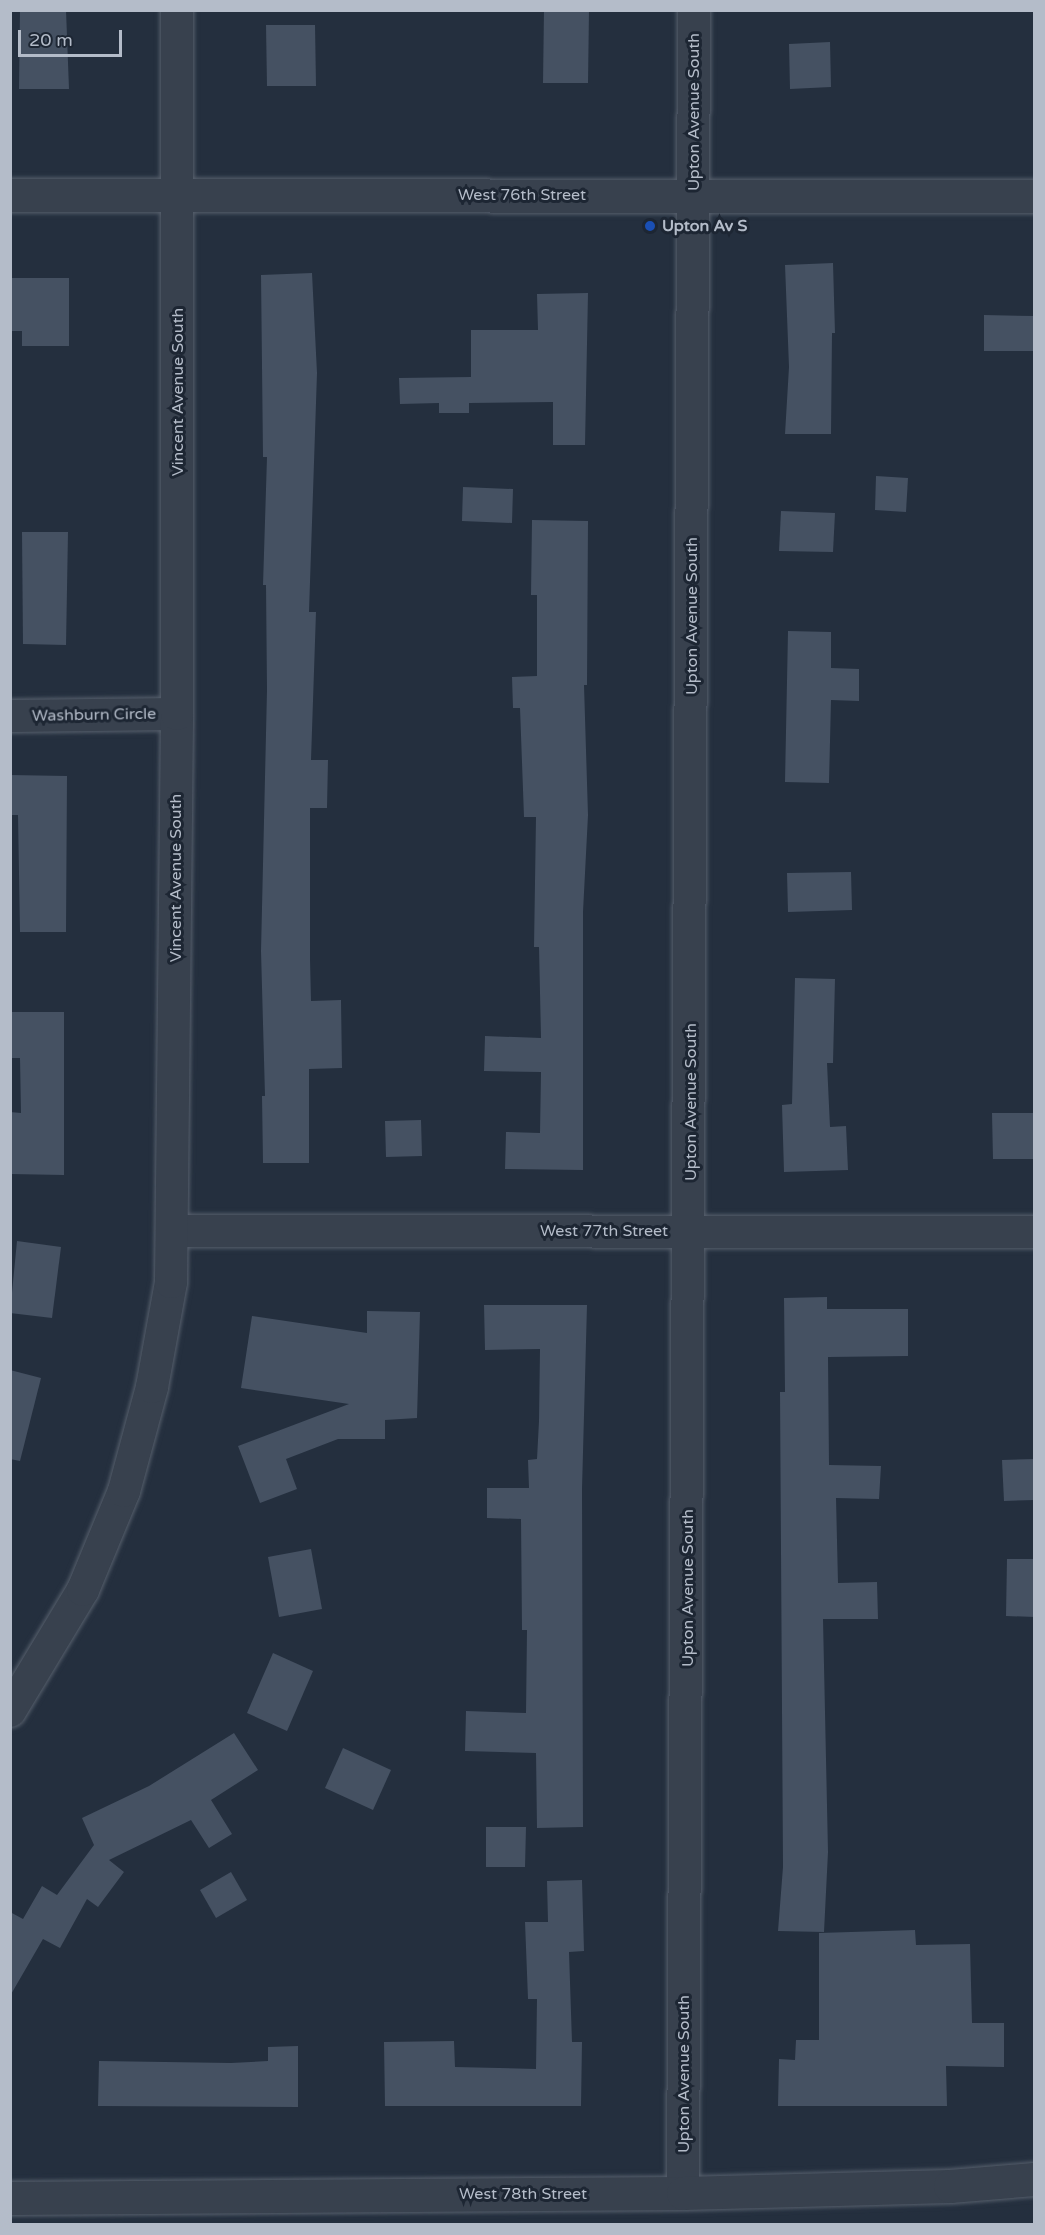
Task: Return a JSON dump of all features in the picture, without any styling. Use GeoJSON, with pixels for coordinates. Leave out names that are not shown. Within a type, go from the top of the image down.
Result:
{"type":"FeatureCollection","features":[{"type":"Feature","properties":{"kind":"street","name":"Vincent Avenue South"},"geometry":{"type":"LineString","coordinates":[[10,1711],[83,1590],[124,1491],[152,1387],[171,1282],[174,1231],[177,714],[177,10]]}},
{"type":"Feature","properties":{"kind":"street","name":"Upton Avenue South"},"geometry":{"type":"LineString","coordinates":[[683,2193],[690,1232],[694,10]]}},
{"type":"Feature","properties":{"kind":"street","name":"West 76th Street"},"geometry":{"type":"LineString","coordinates":[[10,195],[1035,196]]}},
{"type":"Feature","properties":{"kind":"street","name":"Washburn Circle"},"geometry":{"type":"LineString","coordinates":[[10,716],[177,714]]}},
{"type":"Feature","properties":{"kind":"street","name":"West 77th Street"},"geometry":{"type":"LineString","coordinates":[[174,1231],[1035,1232]]}},
{"type":"Feature","properties":{"kind":"street","name":"West 78th Street"},"geometry":{"type":"LineString","coordinates":[[10,2198],[683,2193],[950,2186],[1035,2179]]}},
{"type":"Feature","properties":{"kind":"building"},"geometry":{"type":"Polygon","coordinates":[[[20,10],[66,10],[69,89],[19,89],[20,10]]]}},
{"type":"Feature","properties":{"kind":"building"},"geometry":{"type":"Polygon","coordinates":[[[544,10],[589,10],[588,83],[543,83],[544,10]]]}},
{"type":"Feature","properties":{"kind":"building"},"geometry":{"type":"Polygon","coordinates":[[[266,25],[315,25],[316,86],[267,86],[266,25]]]}},
{"type":"Feature","properties":{"kind":"building"},"geometry":{"type":"Polygon","coordinates":[[[830,42],[831,87],[790,89],[789,44],[830,42]]]}},
{"type":"Feature","properties":{"kind":"building"},"geometry":{"type":"Polygon","coordinates":[[[833,263],[835,333],[832,333],[831,434],[785,434],[789,367],[785,265],[833,263]]]}},
{"type":"Feature","properties":{"kind":"building"},"geometry":{"type":"Polygon","coordinates":[[[312,273],[317,373],[309,612],[316,612],[311,760],[328,760],[327,808],[310,808],[311,1001],[341,1000],[342,1068],[309,1069],[309,1163],[263,1163],[262,1096],[265,1096],[261,951],[267,690],[266,585],[263,585],[267,457],[263,457],[261,275],[312,273]]]}},
{"type":"Feature","properties":{"kind":"building"},"geometry":{"type":"Polygon","coordinates":[[[10,278],[69,278],[69,346],[22,346],[22,331],[10,331],[10,278]]]}},
{"type":"Feature","properties":{"kind":"building"},"geometry":{"type":"Polygon","coordinates":[[[588,293],[585,445],[553,445],[553,402],[469,403],[469,413],[439,413],[439,403],[400,404],[399,378],[471,377],[471,330],[538,330],[537,294],[588,293]]]}},
{"type":"Feature","properties":{"kind":"building"},"geometry":{"type":"Polygon","coordinates":[[[984,315],[1035,316],[1035,351],[984,351],[984,315]]]}},
{"type":"Feature","properties":{"kind":"building"},"geometry":{"type":"Polygon","coordinates":[[[876,476],[908,478],[906,512],[875,510],[876,476]]]}},
{"type":"Feature","properties":{"kind":"building"},"geometry":{"type":"Polygon","coordinates":[[[463,487],[513,489],[512,523],[462,521],[463,487]]]}},
{"type":"Feature","properties":{"kind":"building"},"geometry":{"type":"Polygon","coordinates":[[[781,511],[835,513],[833,552],[779,551],[781,511]]]}},
{"type":"Feature","properties":{"kind":"building"},"geometry":{"type":"Polygon","coordinates":[[[532,520],[588,521],[587,685],[584,685],[588,815],[583,912],[583,1170],[505,1169],[506,1132],[540,1133],[541,1072],[484,1071],[485,1036],[541,1038],[539,947],[534,947],[536,817],[524,817],[520,708],[513,708],[512,677],[537,676],[537,595],[531,595],[532,520]]]}},
{"type":"Feature","properties":{"kind":"building"},"geometry":{"type":"Polygon","coordinates":[[[22,532],[68,532],[66,645],[23,644],[22,532]]]}},
{"type":"Feature","properties":{"kind":"building"},"geometry":{"type":"Polygon","coordinates":[[[788,631],[831,632],[831,668],[859,669],[859,701],[831,700],[829,783],[785,782],[788,631]]]}},
{"type":"Feature","properties":{"kind":"building"},"geometry":{"type":"Polygon","coordinates":[[[10,775],[67,776],[66,932],[20,932],[18,815],[10,815],[10,775]]]}},
{"type":"Feature","properties":{"kind":"building"},"geometry":{"type":"Polygon","coordinates":[[[851,872],[852,910],[788,912],[787,873],[851,872]]]}},
{"type":"Feature","properties":{"kind":"building"},"geometry":{"type":"Polygon","coordinates":[[[795,978],[835,979],[833,1063],[827,1063],[830,1127],[846,1126],[848,1170],[784,1172],[782,1105],[792,1104],[795,978]]]}},
{"type":"Feature","properties":{"kind":"building"},"geometry":{"type":"Polygon","coordinates":[[[10,1012],[64,1012],[64,1175],[10,1174],[10,1112],[21,1113],[20,1058],[10,1058],[10,1012]]]}},
{"type":"Feature","properties":{"kind":"building"},"geometry":{"type":"Polygon","coordinates":[[[992,1113],[1035,1113],[1035,1159],[993,1159],[992,1113]]]}},
{"type":"Feature","properties":{"kind":"building"},"geometry":{"type":"Polygon","coordinates":[[[421,1120],[422,1156],[386,1157],[385,1121],[421,1120]]]}},
{"type":"Feature","properties":{"kind":"building"},"geometry":{"type":"Polygon","coordinates":[[[17,1241],[61,1247],[52,1318],[10,1313],[17,1241]]]}},
{"type":"Feature","properties":{"kind":"building"},"geometry":{"type":"Polygon","coordinates":[[[827,1297],[827,1309],[908,1309],[908,1356],[828,1357],[829,1465],[881,1466],[879,1499],[836,1498],[838,1583],[877,1582],[878,1619],[823,1619],[828,1852],[824,1932],[778,1931],[783,1867],[780,1392],[785,1392],[784,1298],[827,1297]]]}},
{"type":"Feature","properties":{"kind":"building"},"geometry":{"type":"Polygon","coordinates":[[[484,1305],[587,1305],[582,1489],[583,1827],[537,1828],[536,1753],[465,1751],[466,1711],[526,1713],[527,1630],[522,1630],[521,1519],[487,1518],[487,1488],[529,1488],[528,1460],[537,1459],[539,1421],[540,1349],[485,1350],[484,1305]]]}},
{"type":"Feature","properties":{"kind":"building"},"geometry":{"type":"Polygon","coordinates":[[[367,1311],[420,1312],[417,1418],[385,1420],[385,1439],[338,1439],[286,1459],[297,1489],[260,1503],[238,1446],[349,1404],[241,1388],[252,1316],[367,1333],[367,1311]]]}},
{"type":"Feature","properties":{"kind":"building"},"geometry":{"type":"Polygon","coordinates":[[[10,1370],[41,1378],[20,1461],[10,1459],[10,1370]]]}},
{"type":"Feature","properties":{"kind":"building"},"geometry":{"type":"Polygon","coordinates":[[[1035,1459],[1035,1500],[1004,1501],[1002,1460],[1035,1459]]]}},
{"type":"Feature","properties":{"kind":"building"},"geometry":{"type":"Polygon","coordinates":[[[311,1549],[322,1609],[279,1617],[268,1557],[311,1549]]]}},
{"type":"Feature","properties":{"kind":"building"},"geometry":{"type":"Polygon","coordinates":[[[1007,1559],[1035,1559],[1035,1617],[1006,1616],[1007,1559]]]}},
{"type":"Feature","properties":{"kind":"building"},"geometry":{"type":"Polygon","coordinates":[[[273,1653],[313,1671],[287,1731],[247,1713],[273,1653]]]}},
{"type":"Feature","properties":{"kind":"building"},"geometry":{"type":"Polygon","coordinates":[[[234,1733],[258,1770],[211,1800],[232,1834],[209,1848],[191,1820],[109,1860],[124,1872],[98,1907],[87,1899],[60,1948],[43,1939],[10,1996],[10,1912],[23,1919],[42,1886],[57,1895],[94,1845],[82,1818],[149,1786],[234,1733]]]}},
{"type":"Feature","properties":{"kind":"building"},"geometry":{"type":"Polygon","coordinates":[[[343,1748],[391,1770],[373,1810],[325,1788],[343,1748]]]}},
{"type":"Feature","properties":{"kind":"building"},"geometry":{"type":"Polygon","coordinates":[[[486,1827],[526,1827],[525,1867],[486,1867],[486,1827]]]}},
{"type":"Feature","properties":{"kind":"building"},"geometry":{"type":"Polygon","coordinates":[[[231,1872],[247,1900],[216,1918],[200,1890],[231,1872]]]}},
{"type":"Feature","properties":{"kind":"building"},"geometry":{"type":"Polygon","coordinates":[[[582,1880],[584,1951],[569,1952],[572,2042],[582,2042],[581,2106],[385,2106],[384,2042],[454,2041],[455,2067],[536,2069],[537,1999],[528,1999],[525,1922],[548,1922],[547,1881],[582,1880]]]}},
{"type":"Feature","properties":{"kind":"building"},"geometry":{"type":"Polygon","coordinates":[[[915,1930],[916,1945],[970,1944],[972,2023],[1004,2023],[1004,2067],[946,2066],[947,2106],[778,2106],[779,2059],[795,2060],[796,2040],[819,2040],[819,1933],[915,1930]]]}},
{"type":"Feature","properties":{"kind":"building"},"geometry":{"type":"Polygon","coordinates":[[[298,2046],[298,2107],[98,2106],[99,2061],[231,2063],[268,2061],[268,2047],[298,2046]]]}},
{"type":"Feature","properties":{"kind":"place","name":"Upton Av S"},"geometry":{"type":"Point","coordinates":[650,226]}}]}
